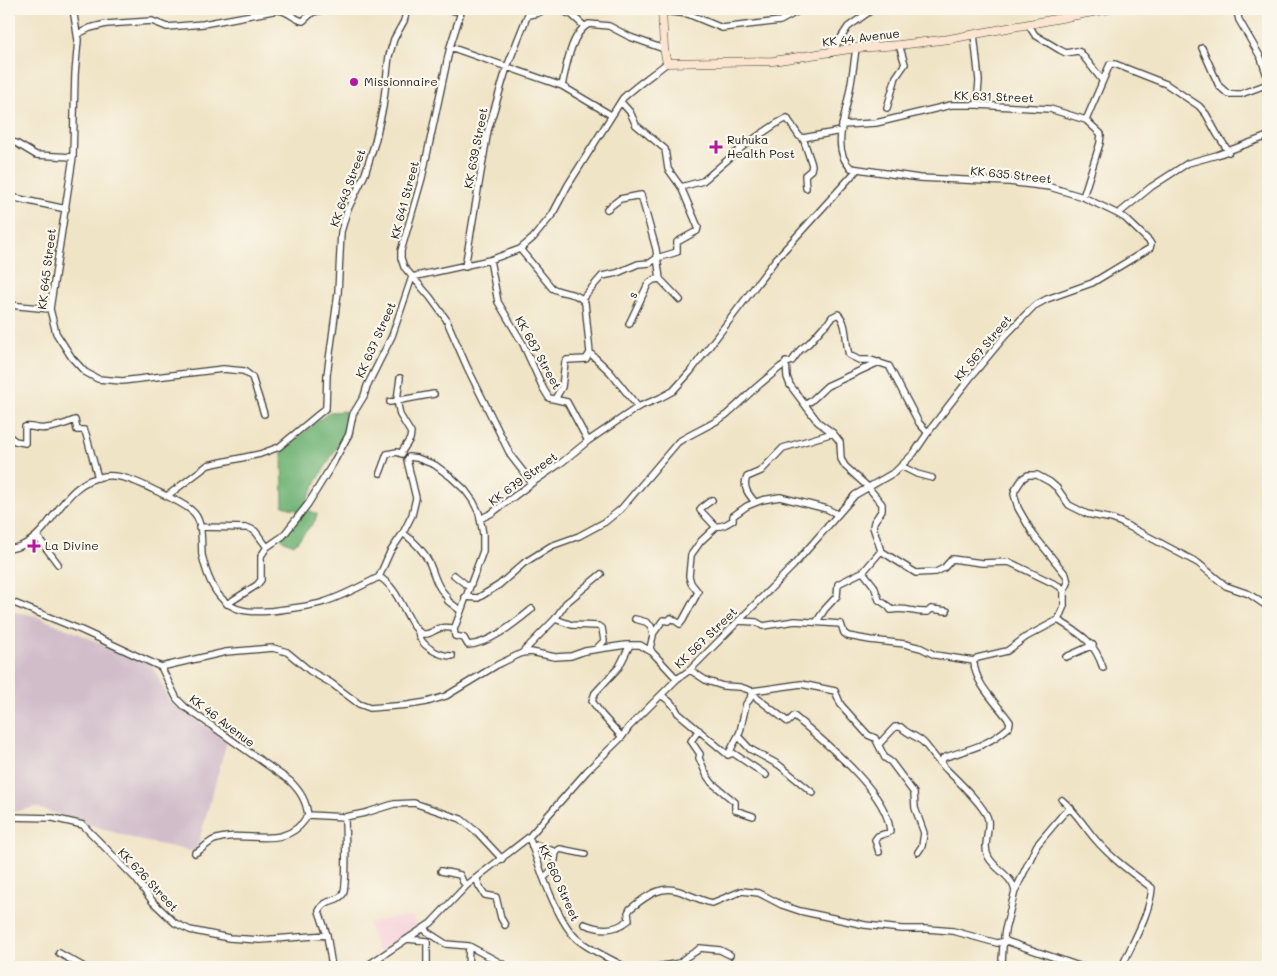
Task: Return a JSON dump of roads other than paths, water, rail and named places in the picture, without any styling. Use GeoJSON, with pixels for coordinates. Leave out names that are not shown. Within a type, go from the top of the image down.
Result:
{"type":"FeatureCollection","features":[{"type":"Feature","properties":{"kind":"main road","name":"KK 44 Avenue"},"geometry":{"type":"LineString","coordinates":[[667,63],[773,61],[856,48],[899,45],[974,34],[1109,9]]}},
{"type":"Feature","properties":{"kind":"main road"},"geometry":{"type":"LineString","coordinates":[[662,10],[664,49],[667,63]]}},
{"type":"Feature","properties":{"kind":"street"},"geometry":{"type":"LineString","coordinates":[[9,12],[12,9]]}},
{"type":"Feature","properties":{"kind":"street","name":"KK 645 Street"},"geometry":{"type":"LineString","coordinates":[[73,9],[78,34],[73,157],[50,309],[56,333],[72,358],[85,372],[98,379],[122,381],[223,369],[244,371],[252,377],[264,414]]}},
{"type":"Feature","properties":{"kind":"street"},"geometry":{"type":"LineString","coordinates":[[78,34],[90,28],[106,24],[152,21],[167,27],[203,24],[278,10],[290,11],[294,18],[303,21],[313,12],[326,9]]}},
{"type":"Feature","properties":{"kind":"street","name":"KK 643 Street"},"geometry":{"type":"LineString","coordinates":[[167,496],[208,466],[260,454],[279,447],[326,408],[327,374],[338,293],[341,232],[347,211],[365,174],[375,142],[383,107],[389,56],[407,9]]}},
{"type":"Feature","properties":{"kind":"street"},"geometry":{"type":"LineString","coordinates":[[445,9],[461,10]]}},
{"type":"Feature","properties":{"kind":"street"},"geometry":{"type":"LineString","coordinates":[[529,12],[538,13],[545,9]]}},
{"type":"Feature","properties":{"kind":"street"},"geometry":{"type":"LineString","coordinates":[[559,9],[572,15],[584,26]]}},
{"type":"Feature","properties":{"kind":"street"},"geometry":{"type":"LineString","coordinates":[[662,10],[688,14],[722,28],[780,21],[802,9]]}},
{"type":"Feature","properties":{"kind":"street"},"geometry":{"type":"LineString","coordinates":[[831,53],[848,27],[873,9]]}},
{"type":"Feature","properties":{"kind":"street","name":"KK 641 Street"},"geometry":{"type":"LineString","coordinates":[[461,10],[450,47],[422,178],[401,251],[401,258],[404,267],[446,319],[466,367],[511,456],[532,483]]}},
{"type":"Feature","properties":{"kind":"street","name":"KK 639 Street"},"geometry":{"type":"LineString","coordinates":[[465,267],[488,130],[507,67],[529,12]]}},
{"type":"Feature","properties":{"kind":"street"},"geometry":{"type":"LineString","coordinates":[[1238,12],[1239,20],[1261,58],[1268,79]]}},
{"type":"Feature","properties":{"kind":"street"},"geometry":{"type":"LineString","coordinates":[[562,86],[575,38],[584,26],[589,24],[608,26],[630,37],[664,49]]}},
{"type":"Feature","properties":{"kind":"street"},"geometry":{"type":"LineString","coordinates":[[1028,24],[1035,35],[1060,50],[1066,53],[1080,52],[1102,80]]}},
{"type":"Feature","properties":{"kind":"street"},"geometry":{"type":"LineString","coordinates":[[974,34],[979,81],[977,105]]}},
{"type":"Feature","properties":{"kind":"street"},"geometry":{"type":"LineString","coordinates":[[887,108],[896,77],[905,64],[899,45]]}},
{"type":"Feature","properties":{"kind":"street"},"geometry":{"type":"LineString","coordinates":[[450,47],[562,86],[611,115]]}},
{"type":"Feature","properties":{"kind":"street"},"geometry":{"type":"LineString","coordinates":[[856,48],[842,128],[841,150],[845,163],[857,170]]}},
{"type":"Feature","properties":{"kind":"street"},"geometry":{"type":"LineString","coordinates":[[1202,48],[1218,86],[1228,94],[1241,94],[1268,84]]}},
{"type":"Feature","properties":{"kind":"street"},"geometry":{"type":"LineString","coordinates":[[412,277],[465,267],[520,249],[533,238],[552,215],[568,185],[621,102],[634,87],[646,81],[667,63]]}},
{"type":"Feature","properties":{"kind":"street"},"geometry":{"type":"LineString","coordinates":[[1084,197],[1101,138],[1101,134],[1086,120],[1102,80],[1112,63],[1166,84],[1199,106],[1229,152]]}},
{"type":"Feature","properties":{"kind":"street"},"geometry":{"type":"LineString","coordinates":[[582,299],[602,276],[617,273],[638,264],[650,263],[657,258],[677,252],[677,242],[697,231],[698,228],[682,187],[668,169],[664,148],[636,125],[630,112],[621,102]]}},
{"type":"Feature","properties":{"kind":"street","name":"KK 631 Street"},"geometry":{"type":"LineString","coordinates":[[803,138],[951,105],[1050,109],[1086,120]]}},
{"type":"Feature","properties":{"kind":"street"},"geometry":{"type":"LineString","coordinates":[[682,187],[703,181],[746,144],[787,118],[799,136],[803,138],[812,165],[811,170],[805,175],[806,188]]}},
{"type":"Feature","properties":{"kind":"street"},"geometry":{"type":"LineString","coordinates":[[1118,214],[1151,188],[1188,163],[1229,152],[1268,136]]}},
{"type":"Feature","properties":{"kind":"street"},"geometry":{"type":"LineString","coordinates":[[9,142],[16,143],[36,155],[73,157]]}},
{"type":"Feature","properties":{"kind":"street","name":"KK 635 Street"},"geometry":{"type":"LineString","coordinates":[[857,170],[920,178],[1009,182],[1050,187],[1084,197],[1118,214],[1125,218],[1151,244],[1150,248],[1092,283],[1040,302]]}},
{"type":"Feature","properties":{"kind":"street","name":"KK 679 Street"},"geometry":{"type":"LineString","coordinates":[[454,628],[484,544],[480,519],[492,514],[588,441],[638,407],[673,391],[690,372],[776,259],[857,170]]}},
{"type":"Feature","properties":{"kind":"street"},"geometry":{"type":"LineString","coordinates":[[607,209],[620,199],[641,194],[657,258],[660,279],[680,300]]}},
{"type":"Feature","properties":{"kind":"street"},"geometry":{"type":"LineString","coordinates":[[9,199],[14,198],[66,208]]}},
{"type":"Feature","properties":{"kind":"street"},"geometry":{"type":"LineString","coordinates":[[520,249],[552,288],[557,291],[574,294],[585,303],[590,354],[610,372],[638,407]]}},
{"type":"Feature","properties":{"kind":"street","name":"KK 687 Street"},"geometry":{"type":"LineString","coordinates":[[490,260],[498,302],[523,344],[543,388],[549,398],[567,402],[588,441]]}},
{"type":"Feature","properties":{"kind":"street","name":"KK 637 Street"},"geometry":{"type":"LineString","coordinates":[[267,547],[283,536],[296,521],[332,465],[349,434],[353,414],[364,396],[366,386],[392,336],[412,277]]}},
{"type":"Feature","properties":{"kind":"street","name":"s"},"geometry":{"type":"LineString","coordinates":[[629,324],[650,282],[660,279]]}},
{"type":"Feature","properties":{"kind":"street","name":"KK 567 Street"},"geometry":{"type":"LineString","coordinates":[[364,967],[431,923],[467,885],[529,837],[586,771],[793,566],[855,495],[895,472],[914,453],[1005,336],[1040,302]]}},
{"type":"Feature","properties":{"kind":"street"},"geometry":{"type":"LineString","coordinates":[[9,305],[50,309]]}},
{"type":"Feature","properties":{"kind":"street"},"geometry":{"type":"LineString","coordinates":[[465,597],[478,598],[498,585],[524,563],[551,546],[579,536],[605,522],[621,509],[678,442],[687,436],[700,432],[725,415],[759,383],[786,362],[792,361],[832,317],[838,314],[842,316],[844,323],[849,355],[859,360],[872,360],[890,366],[919,423],[928,433]]}},
{"type":"Feature","properties":{"kind":"street"},"geometry":{"type":"LineString","coordinates":[[555,399],[562,387],[565,362],[567,360],[586,359],[590,354]]}},
{"type":"Feature","properties":{"kind":"street"},"geometry":{"type":"LineString","coordinates":[[786,362],[787,377],[790,385],[818,422],[833,433],[840,442],[841,458],[845,466],[868,487],[883,507],[873,527],[881,551],[920,574],[940,570],[952,559],[982,563],[1009,562],[1058,586],[1064,591]]}},
{"type":"Feature","properties":{"kind":"street"},"geometry":{"type":"LineString","coordinates":[[806,404],[826,386],[879,362]]}},
{"type":"Feature","properties":{"kind":"street"},"geometry":{"type":"LineString","coordinates":[[400,378],[398,400],[400,415],[411,433],[410,439],[401,453]]}},
{"type":"Feature","properties":{"kind":"street"},"geometry":{"type":"LineString","coordinates":[[390,402],[434,394]]}},
{"type":"Feature","properties":{"kind":"street"},"geometry":{"type":"LineString","coordinates":[[9,436],[15,441],[25,443],[25,427],[34,426],[40,428],[62,425],[75,420],[78,430],[84,430],[86,434],[98,478]]}},
{"type":"Feature","properties":{"kind":"street"},"geometry":{"type":"LineString","coordinates":[[756,502],[745,488],[744,484],[747,477],[761,471],[783,448],[833,433]]}},
{"type":"Feature","properties":{"kind":"street"},"geometry":{"type":"LineString","coordinates":[[380,473],[387,454],[397,452],[435,465],[451,477],[473,501],[480,519]]}},
{"type":"Feature","properties":{"kind":"street"},"geometry":{"type":"LineString","coordinates":[[9,549],[24,545],[37,536],[70,493],[98,478],[116,476],[138,482],[192,511],[198,519],[205,567],[216,591],[227,604],[255,613],[322,603],[379,577],[390,552],[412,515],[416,498],[407,460],[410,457]]}},
{"type":"Feature","properties":{"kind":"street"},"geometry":{"type":"LineString","coordinates":[[901,466],[917,474],[932,478]]}},
{"type":"Feature","properties":{"kind":"street"},"geometry":{"type":"LineString","coordinates":[[739,621],[756,622],[763,626],[795,621],[841,624],[844,633],[848,636],[905,644],[921,648],[935,655],[974,661],[977,658],[1007,651],[1026,637],[1058,620],[1064,606],[1064,591],[1068,583],[1066,575],[1032,534],[1018,508],[1014,494],[1015,490],[1023,478],[1028,475],[1037,475],[1050,482],[1057,488],[1069,506],[1088,514],[1117,521],[1153,539],[1198,563],[1226,586],[1249,594],[1268,607]]}},
{"type":"Feature","properties":{"kind":"street"},"geometry":{"type":"LineString","coordinates":[[712,500],[700,508],[700,510],[715,526],[719,527],[733,520],[733,516],[747,506],[780,497],[827,509],[837,514]]}},
{"type":"Feature","properties":{"kind":"street"},"geometry":{"type":"LineString","coordinates":[[652,652],[650,648],[653,634],[663,620],[668,621],[671,618],[680,624],[684,620],[698,592],[689,576],[691,555],[715,526]]}},
{"type":"Feature","properties":{"kind":"street"},"geometry":{"type":"LineString","coordinates":[[199,527],[249,528],[255,531],[267,547],[261,556],[261,580],[257,585],[227,604]]}},
{"type":"Feature","properties":{"kind":"street"},"geometry":{"type":"LineString","coordinates":[[403,533],[417,544],[424,553],[441,590],[448,596],[448,601],[461,611]]}},
{"type":"Feature","properties":{"kind":"street"},"geometry":{"type":"LineString","coordinates":[[37,536],[58,564]]}},
{"type":"Feature","properties":{"kind":"street"},"geometry":{"type":"LineString","coordinates":[[816,621],[838,596],[838,584],[863,572],[881,551]]}},
{"type":"Feature","properties":{"kind":"street"},"geometry":{"type":"LineString","coordinates":[[863,572],[874,586],[879,600],[891,610],[901,608],[912,609],[916,612],[928,612],[931,609],[947,611]]}},
{"type":"Feature","properties":{"kind":"street"},"geometry":{"type":"LineString","coordinates":[[522,654],[555,619],[566,603],[601,574]]}},
{"type":"Feature","properties":{"kind":"street"},"geometry":{"type":"LineString","coordinates":[[454,575],[469,587]]}},
{"type":"Feature","properties":{"kind":"street"},"geometry":{"type":"LineString","coordinates":[[379,577],[397,593],[422,643],[429,649],[452,656]]}},
{"type":"Feature","properties":{"kind":"street"},"geometry":{"type":"LineString","coordinates":[[9,601],[81,630],[161,667],[226,652],[273,648],[287,652],[310,671],[331,683],[358,704],[370,708],[408,705],[446,696],[498,665],[531,652],[555,657],[571,656],[585,650],[640,645],[652,652],[677,679]]}},
{"type":"Feature","properties":{"kind":"street"},"geometry":{"type":"LineString","coordinates":[[418,632],[430,634],[442,628],[454,628],[455,636],[464,638],[468,645],[475,645],[505,630],[532,609]]}},
{"type":"Feature","properties":{"kind":"street"},"geometry":{"type":"LineString","coordinates":[[555,619],[572,624],[602,628],[604,641],[596,649]]}},
{"type":"Feature","properties":{"kind":"street"},"geometry":{"type":"LineString","coordinates":[[635,619],[646,622],[651,626],[653,634]]}},
{"type":"Feature","properties":{"kind":"street"},"geometry":{"type":"LineString","coordinates":[[1058,620],[1093,645],[1103,668]]}},
{"type":"Feature","properties":{"kind":"street"},"geometry":{"type":"LineString","coordinates":[[622,737],[592,701],[595,693],[619,667],[630,645]]}},
{"type":"Feature","properties":{"kind":"street"},"geometry":{"type":"LineString","coordinates":[[1066,657],[1093,645]]}},
{"type":"Feature","properties":{"kind":"street"},"geometry":{"type":"LineString","coordinates":[[942,765],[943,758],[984,745],[997,738],[1010,725],[1008,719],[978,677],[974,668],[974,661]]}},
{"type":"Feature","properties":{"kind":"street","name":"KK 46 Avenue"},"geometry":{"type":"LineString","coordinates":[[161,667],[177,700],[200,719],[299,790],[304,799],[308,816]]}},
{"type":"Feature","properties":{"kind":"street"},"geometry":{"type":"LineString","coordinates":[[690,670],[707,681],[752,691],[801,684],[835,691],[841,705],[868,735],[875,738],[885,758],[891,762],[914,793],[915,808],[924,833],[922,846],[918,852]]}},
{"type":"Feature","properties":{"kind":"street"},"geometry":{"type":"LineString","coordinates":[[728,755],[740,732],[746,704],[752,691]]}},
{"type":"Feature","properties":{"kind":"street"},"geometry":{"type":"LineString","coordinates":[[752,691],[757,698],[788,722],[794,716],[846,760],[862,779],[890,821],[890,832],[878,836],[876,840],[879,852]]}},
{"type":"Feature","properties":{"kind":"street"},"geometry":{"type":"LineString","coordinates":[[661,696],[674,705],[678,713],[713,744],[728,755],[733,754],[766,775]]}},
{"type":"Feature","properties":{"kind":"street"},"geometry":{"type":"LineString","coordinates":[[879,744],[896,727],[901,727],[923,742],[935,759],[985,811],[989,821],[986,847],[989,858],[1014,884],[1015,890]]}},
{"type":"Feature","properties":{"kind":"street"},"geometry":{"type":"LineString","coordinates":[[699,730],[692,741],[700,754],[699,758],[707,776],[712,783],[730,796],[732,801],[736,802],[735,810],[753,816]]}},
{"type":"Feature","properties":{"kind":"street"},"geometry":{"type":"LineString","coordinates":[[738,736],[750,749],[779,765],[813,793]]}},
{"type":"Feature","properties":{"kind":"street"},"geometry":{"type":"LineString","coordinates":[[1062,800],[1114,859],[1152,888],[1142,923],[1122,967]]}},
{"type":"Feature","properties":{"kind":"street"},"geometry":{"type":"LineString","coordinates":[[195,853],[200,852],[214,840],[225,838],[270,838],[284,835],[302,826],[308,816],[345,817],[394,804],[414,803],[461,819],[477,832],[502,859]]}},
{"type":"Feature","properties":{"kind":"street"},"geometry":{"type":"LineString","coordinates":[[1002,962],[1003,945],[1006,941],[1004,937],[1005,930],[1015,890],[1037,845],[1064,813],[1071,808]]}},
{"type":"Feature","properties":{"kind":"street","name":"KK 626 Street"},"geometry":{"type":"LineString","coordinates":[[9,817],[53,818],[83,825],[136,879],[154,902],[175,923],[190,930],[229,938],[260,940],[327,935]]}},
{"type":"Feature","properties":{"kind":"street"},"geometry":{"type":"LineString","coordinates":[[332,967],[327,935],[319,911],[321,906],[341,898],[344,894],[346,883],[345,817]]}},
{"type":"Feature","properties":{"kind":"street","name":"KK 660 Street"},"geometry":{"type":"LineString","coordinates":[[529,837],[544,878],[565,924],[573,935],[582,943],[625,967]]}},
{"type":"Feature","properties":{"kind":"street"},"geometry":{"type":"LineString","coordinates":[[532,848],[537,845],[556,852],[560,849],[585,854]]}},
{"type":"Feature","properties":{"kind":"street"},"geometry":{"type":"LineString","coordinates":[[544,878],[552,870],[556,852]]}},
{"type":"Feature","properties":{"kind":"street"},"geometry":{"type":"LineString","coordinates":[[441,871],[460,875],[463,882],[467,885]]}},
{"type":"Feature","properties":{"kind":"street"},"geometry":{"type":"LineString","coordinates":[[477,879],[485,895],[496,897],[501,918],[505,925]]}},
{"type":"Feature","properties":{"kind":"street"},"geometry":{"type":"LineString","coordinates":[[584,924],[603,930],[624,924],[628,920],[630,909],[662,889],[672,889],[712,903],[742,891],[759,893],[782,905],[800,911],[865,925],[953,931],[997,943],[1006,941],[1082,967]]}},
{"type":"Feature","properties":{"kind":"street"},"geometry":{"type":"LineString","coordinates":[[424,928],[446,944],[468,946],[508,967]]}},
{"type":"Feature","properties":{"kind":"street"},"geometry":{"type":"LineString","coordinates":[[406,939],[427,941],[427,967]]}},
{"type":"Feature","properties":{"kind":"street"},"geometry":{"type":"LineString","coordinates":[[468,946],[470,967]]}},
{"type":"Feature","properties":{"kind":"street"},"geometry":{"type":"LineString","coordinates":[[657,967],[680,963],[685,956],[696,953],[700,948],[720,950],[730,955]]}},
{"type":"Feature","properties":{"kind":"street"},"geometry":{"type":"LineString","coordinates":[[59,953],[84,967]]}},
{"type":"Feature","properties":{"kind":"place","name":"Missionnaire"},"geometry":{"type":"Point","coordinates":[354,82]}},
{"type":"Feature","properties":{"kind":"place","name":"Ruhuka Health Post"},"geometry":{"type":"Point","coordinates":[716,147]}},
{"type":"Feature","properties":{"kind":"place","name":"La Divine"},"geometry":{"type":"Point","coordinates":[34,546]}}]}
